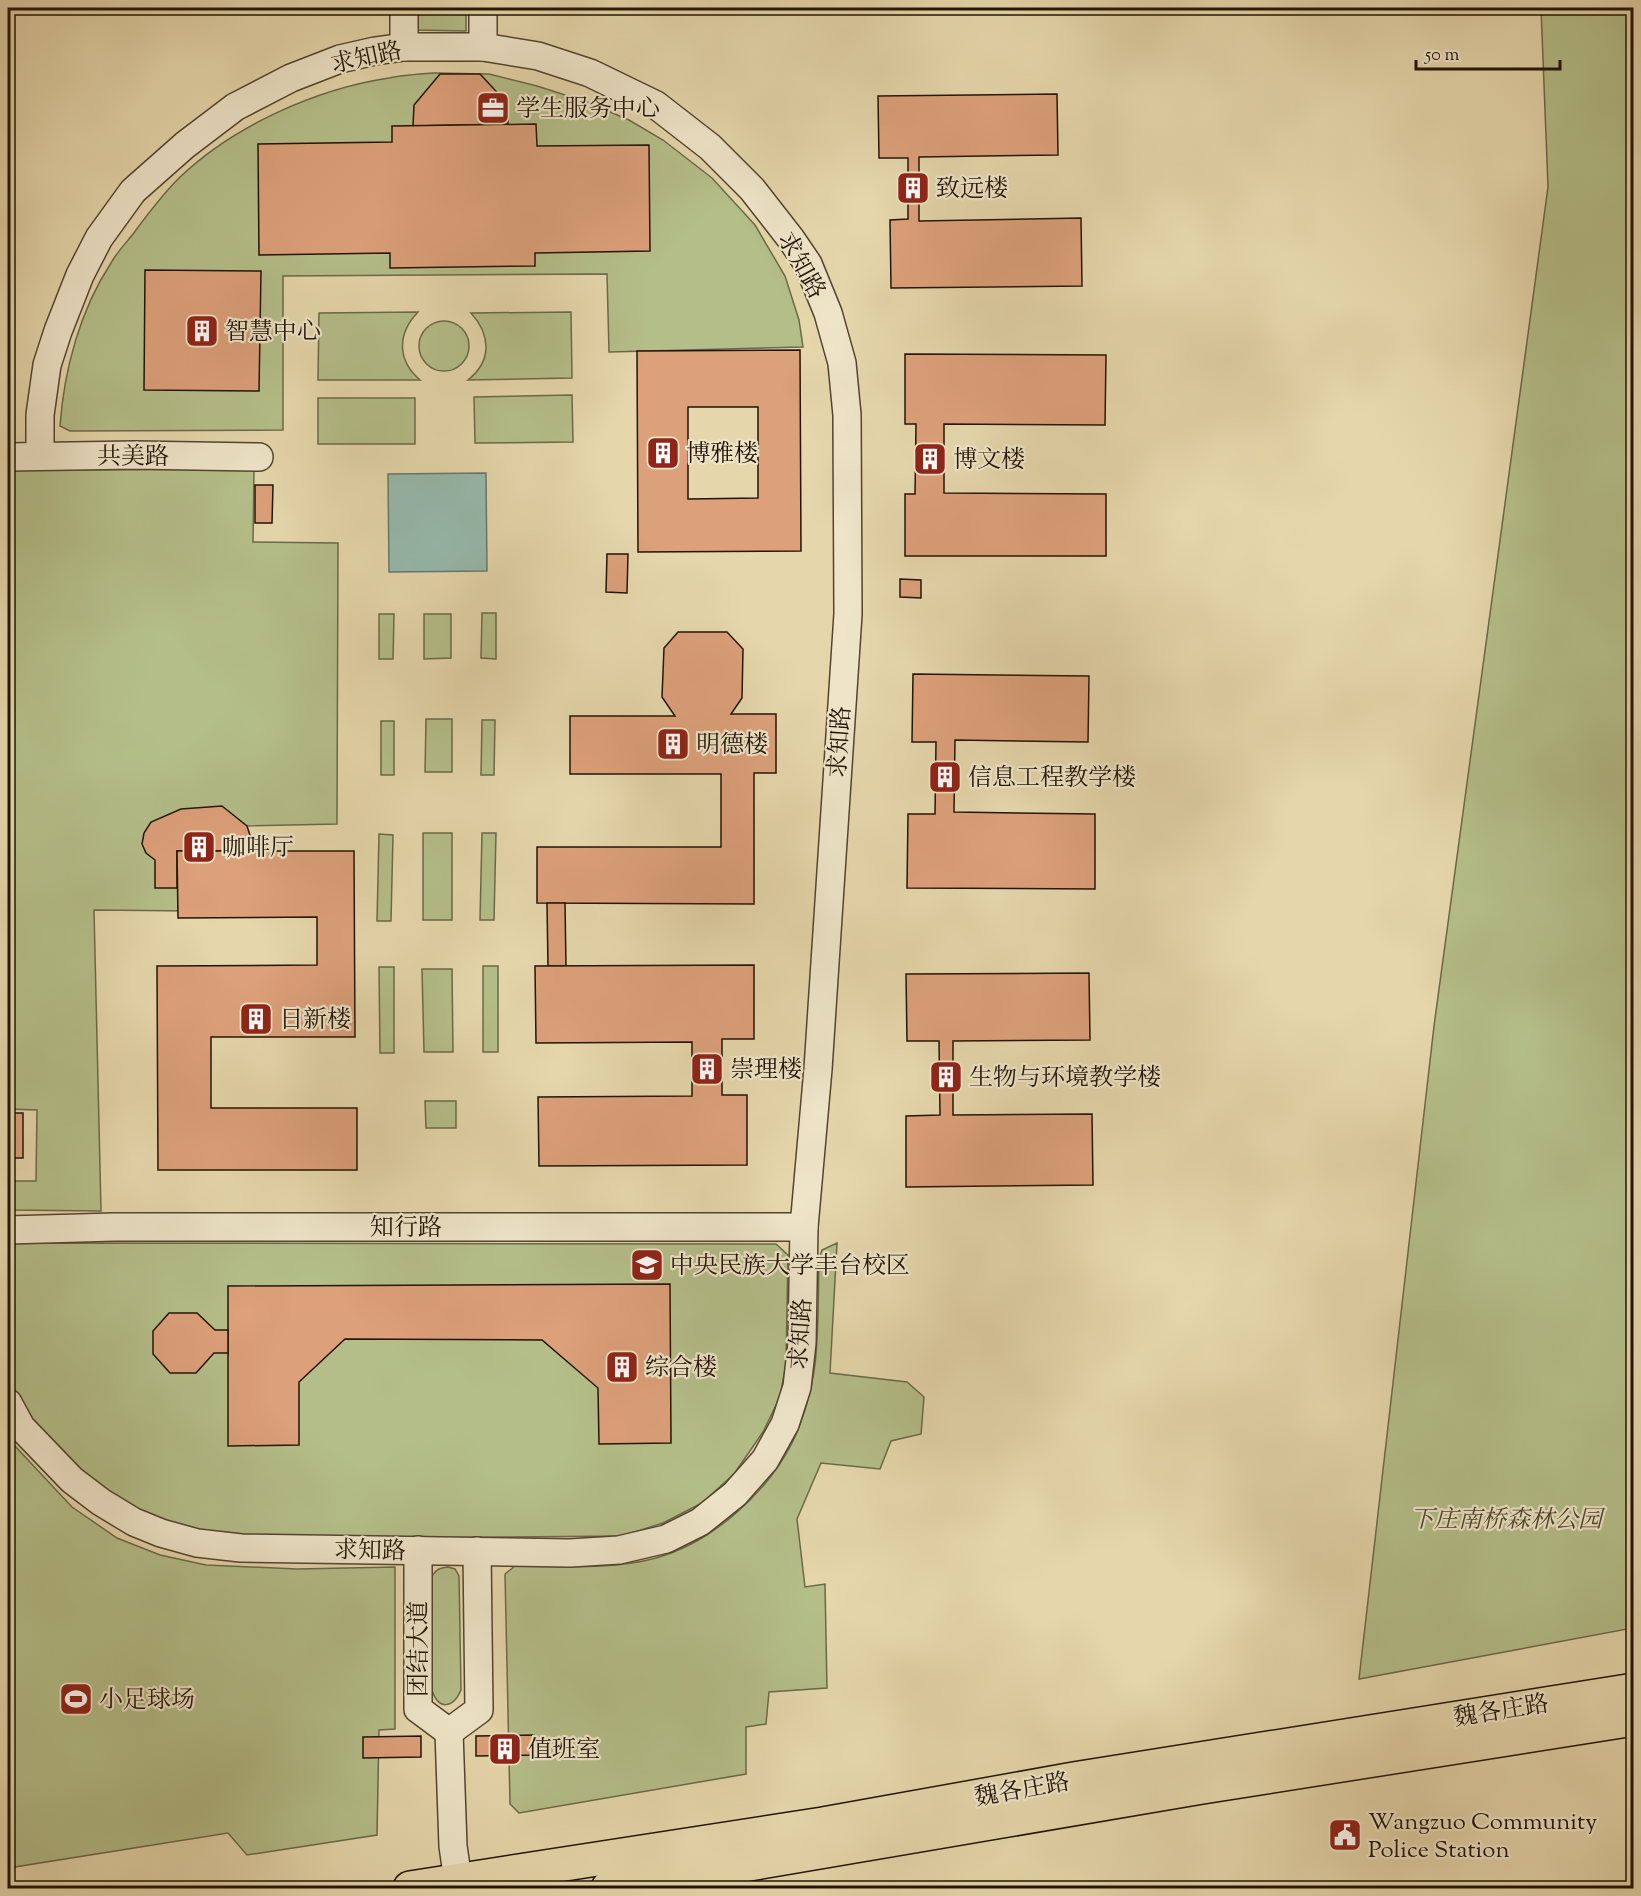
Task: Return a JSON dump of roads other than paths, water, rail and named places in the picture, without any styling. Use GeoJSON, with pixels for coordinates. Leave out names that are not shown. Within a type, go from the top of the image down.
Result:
{"type":"FeatureCollection","features":[{"type":"Feature","properties":{"kind":"main road","name":"魏各庄路"},"geometry":{"type":"LineString","coordinates":[[410,1888],[458,1885],[1074,1779],[1634,1690]]}},
{"type":"Feature","properties":{"kind":"main road","name":"魏各庄路"},"geometry":{"type":"LineString","coordinates":[[608,1888],[1202,1787],[1634,1719]]}},
{"type":"Feature","properties":{"kind":"street"},"geometry":{"type":"LineString","coordinates":[[404,8],[404,47]]}},
{"type":"Feature","properties":{"kind":"street"},"geometry":{"type":"LineString","coordinates":[[483,8],[483,47]]}},
{"type":"Feature","properties":{"kind":"street","name":"求知路"},"geometry":{"type":"LineString","coordinates":[[8,1403],[21,1427],[72,1480],[101,1502],[161,1533],[197,1543],[241,1548],[574,1553],[619,1550],[666,1539],[700,1522],[735,1494],[765,1460],[785,1424],[797,1387],[802,1343],[804,1227],[818,1070],[848,614],[847,415],[842,363],[828,313],[808,264],[752,189],[710,147],[656,105],[590,74],[538,57],[483,47],[404,47],[340,59],[291,78],[235,107],[185,145],[133,191],[99,237],[80,275],[47,365],[40,415],[40,456]]}},
{"type":"Feature","properties":{"kind":"street","name":"共美路"},"geometry":{"type":"LineString","coordinates":[[8,457],[259,457]]}},
{"type":"Feature","properties":{"kind":"street","name":"知行路"},"geometry":{"type":"LineString","coordinates":[[8,1230],[114,1227],[804,1227]]}},
{"type":"Feature","properties":{"kind":"street","name":"团结大道"},"geometry":{"type":"LineString","coordinates":[[418,1550],[418,1709],[449,1732]]}},
{"type":"Feature","properties":{"kind":"street"},"geometry":{"type":"LineString","coordinates":[[458,1885],[453,1846],[449,1732],[479,1710],[477,1551]]}},
{"type":"Feature","properties":{"kind":"place","name":"学生服务中心"},"geometry":{"type":"Point","coordinates":[493,108]}},
{"type":"Feature","properties":{"kind":"place","name":"致远楼"},"geometry":{"type":"Point","coordinates":[913,188]}},
{"type":"Feature","properties":{"kind":"place","name":"智慧中心"},"geometry":{"type":"Point","coordinates":[202,331]}},
{"type":"Feature","properties":{"kind":"place","name":"博雅楼"},"geometry":{"type":"Point","coordinates":[663,453]}},
{"type":"Feature","properties":{"kind":"place","name":"博文楼"},"geometry":{"type":"Point","coordinates":[930,459]}},
{"type":"Feature","properties":{"kind":"place","name":"明德楼"},"geometry":{"type":"Point","coordinates":[673,744]}},
{"type":"Feature","properties":{"kind":"place","name":"信息工程教学楼"},"geometry":{"type":"Point","coordinates":[945,777]}},
{"type":"Feature","properties":{"kind":"place","name":"咖啡厅"},"geometry":{"type":"Point","coordinates":[199,847]}},
{"type":"Feature","properties":{"kind":"place","name":"日新楼"},"geometry":{"type":"Point","coordinates":[256,1019]}},
{"type":"Feature","properties":{"kind":"place","name":"崇理楼"},"geometry":{"type":"Point","coordinates":[707,1069]}},
{"type":"Feature","properties":{"kind":"place","name":"生物与环境教学楼"},"geometry":{"type":"Point","coordinates":[946,1077]}},
{"type":"Feature","properties":{"kind":"place","name":"中央民族大学丰台校区"},"geometry":{"type":"Point","coordinates":[647,1265]}},
{"type":"Feature","properties":{"kind":"place","name":"综合楼"},"geometry":{"type":"Point","coordinates":[622,1367]}},
{"type":"Feature","properties":{"kind":"place","name":"小足球场"},"geometry":{"type":"Point","coordinates":[76,1699]}},
{"type":"Feature","properties":{"kind":"place","name":"值班室"},"geometry":{"type":"Point","coordinates":[505,1749]}},
{"type":"Feature","properties":{"kind":"place","name":"Wangzuo Community Police Station"},"geometry":{"type":"Point","coordinates":[1345,1835]}},
{"type":"Feature","properties":{"kind":"park label","name":"下庄南桥森林公园"},"geometry":{"type":"Point","coordinates":[1506,1519]}}]}
